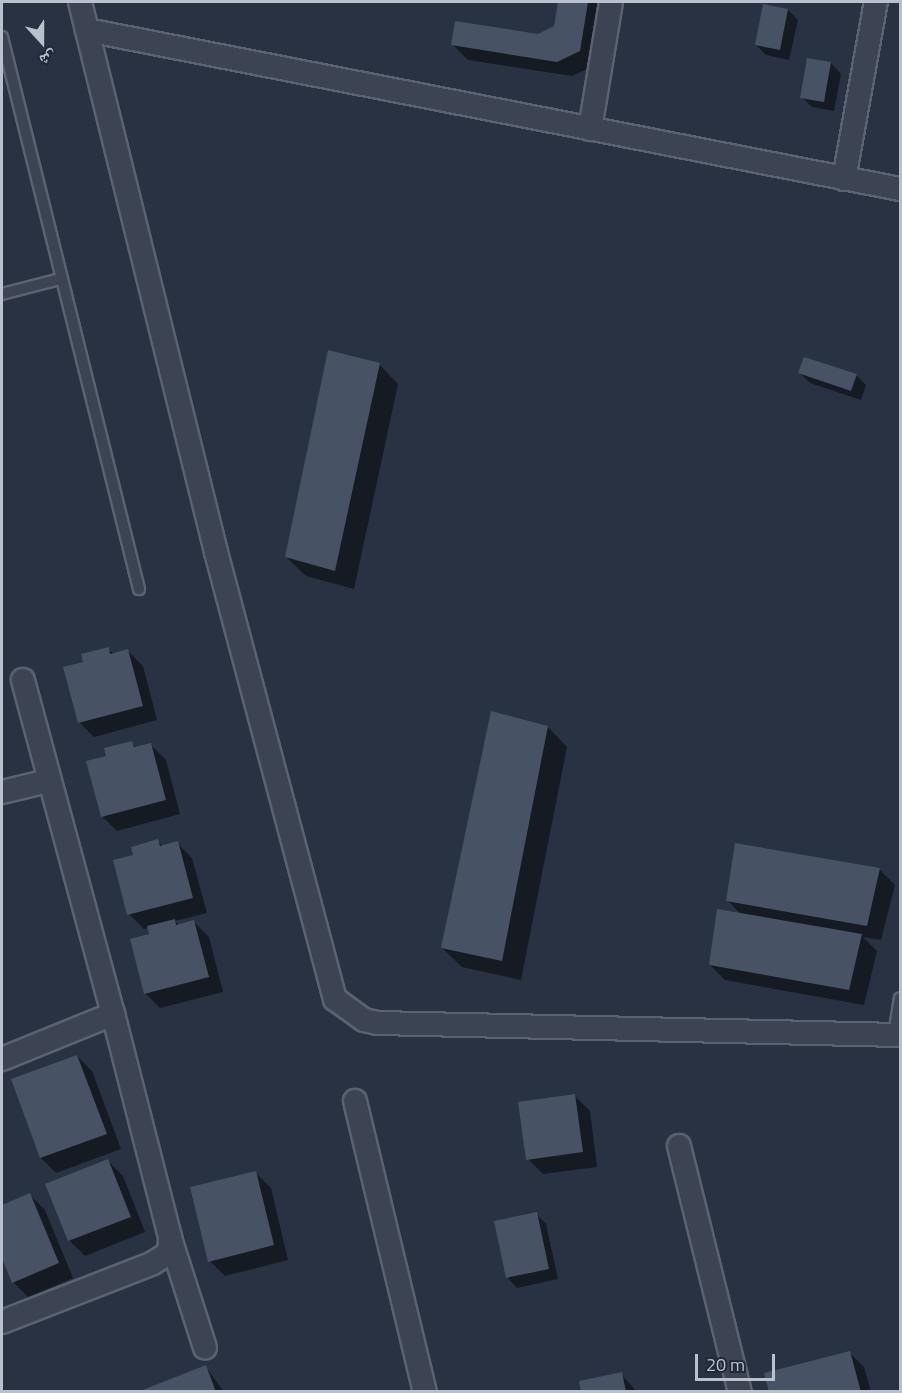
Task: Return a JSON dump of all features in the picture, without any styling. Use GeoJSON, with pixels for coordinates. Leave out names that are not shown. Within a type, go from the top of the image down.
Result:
{"type":"FeatureCollection","features":[{"type":"Feature","properties":{"kind":"street"},"geometry":{"type":"LineString","coordinates":[[80,2],[216,552],[335,999],[364,1020],[378,1023],[897,1035]]}},
{"type":"Feature","properties":{"kind":"street"},"geometry":{"type":"LineString","coordinates":[[590,129],[611,2]]}},
{"type":"Feature","properties":{"kind":"street"},"geometry":{"type":"LineString","coordinates":[[844,178],[876,2]]}},
{"type":"Feature","properties":{"kind":"street"},"geometry":{"type":"LineString","coordinates":[[87,30],[900,189]]}},
{"type":"Feature","properties":{"kind":"street"},"geometry":{"type":"LineString","coordinates":[[23,680],[48,782],[113,1014],[170,1236],[205,1348]]}},
{"type":"Feature","properties":{"kind":"street"},"geometry":{"type":"LineString","coordinates":[[2,792],[48,782]]}},
{"type":"Feature","properties":{"kind":"street"},"geometry":{"type":"LineString","coordinates":[[2,1059],[113,1014]]}},
{"type":"Feature","properties":{"kind":"street"},"geometry":{"type":"LineString","coordinates":[[355,1101],[425,1392]]}},
{"type":"Feature","properties":{"kind":"street"},"geometry":{"type":"LineString","coordinates":[[679,1146],[740,1392]]}},
{"type":"Feature","properties":{"kind":"street"},"geometry":{"type":"LineString","coordinates":[[2,1322],[153,1263],[169,1253],[170,1236]]}},
{"type":"Feature","properties":{"kind":"lane"},"geometry":{"type":"LineString","coordinates":[[2,37],[60,279],[139,589]]}},
{"type":"Feature","properties":{"kind":"lane"},"geometry":{"type":"LineString","coordinates":[[2,294],[60,279]]}},
{"type":"Feature","properties":{"kind":"lane"},"geometry":{"type":"LineString","coordinates":[[897,1035],[900,998]]}},
{"type":"Feature","properties":{"kind":"building"},"geometry":{"type":"Polygon","coordinates":[[[558,2],[588,2],[580,51],[557,62],[451,45],[455,21],[538,34],[554,26],[558,2]]]}},
{"type":"Feature","properties":{"kind":"building"},"geometry":{"type":"Polygon","coordinates":[[[763,4],[788,9],[780,50],[755,45],[763,4]]]}},
{"type":"Feature","properties":{"kind":"building"},"geometry":{"type":"Polygon","coordinates":[[[807,58],[831,62],[824,102],[800,98],[807,58]]]}},
{"type":"Feature","properties":{"kind":"building"},"geometry":{"type":"Polygon","coordinates":[[[328,350],[380,363],[335,571],[285,557],[328,350]]]}},
{"type":"Feature","properties":{"kind":"building"},"geometry":{"type":"Polygon","coordinates":[[[804,357],[857,374],[851,391],[798,373],[804,357]]]}},
{"type":"Feature","properties":{"kind":"building"},"geometry":{"type":"Polygon","coordinates":[[[109,647],[110,654],[128,649],[143,706],[78,723],[63,667],[83,662],[81,654],[109,647]]]}},
{"type":"Feature","properties":{"kind":"building"},"geometry":{"type":"Polygon","coordinates":[[[491,711],[548,726],[502,961],[441,948],[491,711]]]}},
{"type":"Feature","properties":{"kind":"building"},"geometry":{"type":"Polygon","coordinates":[[[132,741],[134,747],[151,743],[166,800],[101,817],[86,761],[106,756],[104,748],[132,741]]]}},
{"type":"Feature","properties":{"kind":"building"},"geometry":{"type":"Polygon","coordinates":[[[158,839],[160,846],[178,841],[193,898],[127,915],[113,860],[133,855],[131,847],[158,839]]]}},
{"type":"Feature","properties":{"kind":"building"},"geometry":{"type":"Polygon","coordinates":[[[735,843],[880,868],[867,926],[726,901],[735,843]]]}},
{"type":"Feature","properties":{"kind":"building"},"geometry":{"type":"Polygon","coordinates":[[[717,909],[862,934],[849,990],[709,965],[717,909]]]}},
{"type":"Feature","properties":{"kind":"building"},"geometry":{"type":"Polygon","coordinates":[[[175,919],[176,925],[194,920],[209,977],[144,994],[130,939],[149,934],[147,926],[175,919]]]}},
{"type":"Feature","properties":{"kind":"building"},"geometry":{"type":"Polygon","coordinates":[[[77,1055],[107,1134],[40,1158],[11,1079],[77,1055]]]}},
{"type":"Feature","properties":{"kind":"building"},"geometry":{"type":"Polygon","coordinates":[[[575,1094],[583,1152],[526,1160],[518,1102],[575,1094]]]}},
{"type":"Feature","properties":{"kind":"building"},"geometry":{"type":"Polygon","coordinates":[[[108,1159],[131,1217],[68,1241],[45,1184],[108,1159]]]}},
{"type":"Feature","properties":{"kind":"building"},"geometry":{"type":"Polygon","coordinates":[[[256,1171],[274,1245],[208,1262],[190,1187],[256,1171]]]}},
{"type":"Feature","properties":{"kind":"building"},"geometry":{"type":"Polygon","coordinates":[[[30,1193],[59,1263],[12,1283],[2,1258],[2,1205],[30,1193]]]}},
{"type":"Feature","properties":{"kind":"building"},"geometry":{"type":"Polygon","coordinates":[[[537,1212],[549,1269],[506,1278],[494,1221],[537,1212]]]}},
{"type":"Feature","properties":{"kind":"building"},"geometry":{"type":"Polygon","coordinates":[[[850,1351],[861,1392],[769,1392],[764,1373],[850,1351]]]}},
{"type":"Feature","properties":{"kind":"building"},"geometry":{"type":"Polygon","coordinates":[[[206,1365],[216,1392],[140,1392],[140,1391],[206,1365]]]}},
{"type":"Feature","properties":{"kind":"building"},"geometry":{"type":"Polygon","coordinates":[[[622,1372],[626,1392],[581,1392],[579,1381],[622,1372]]]}}]}
